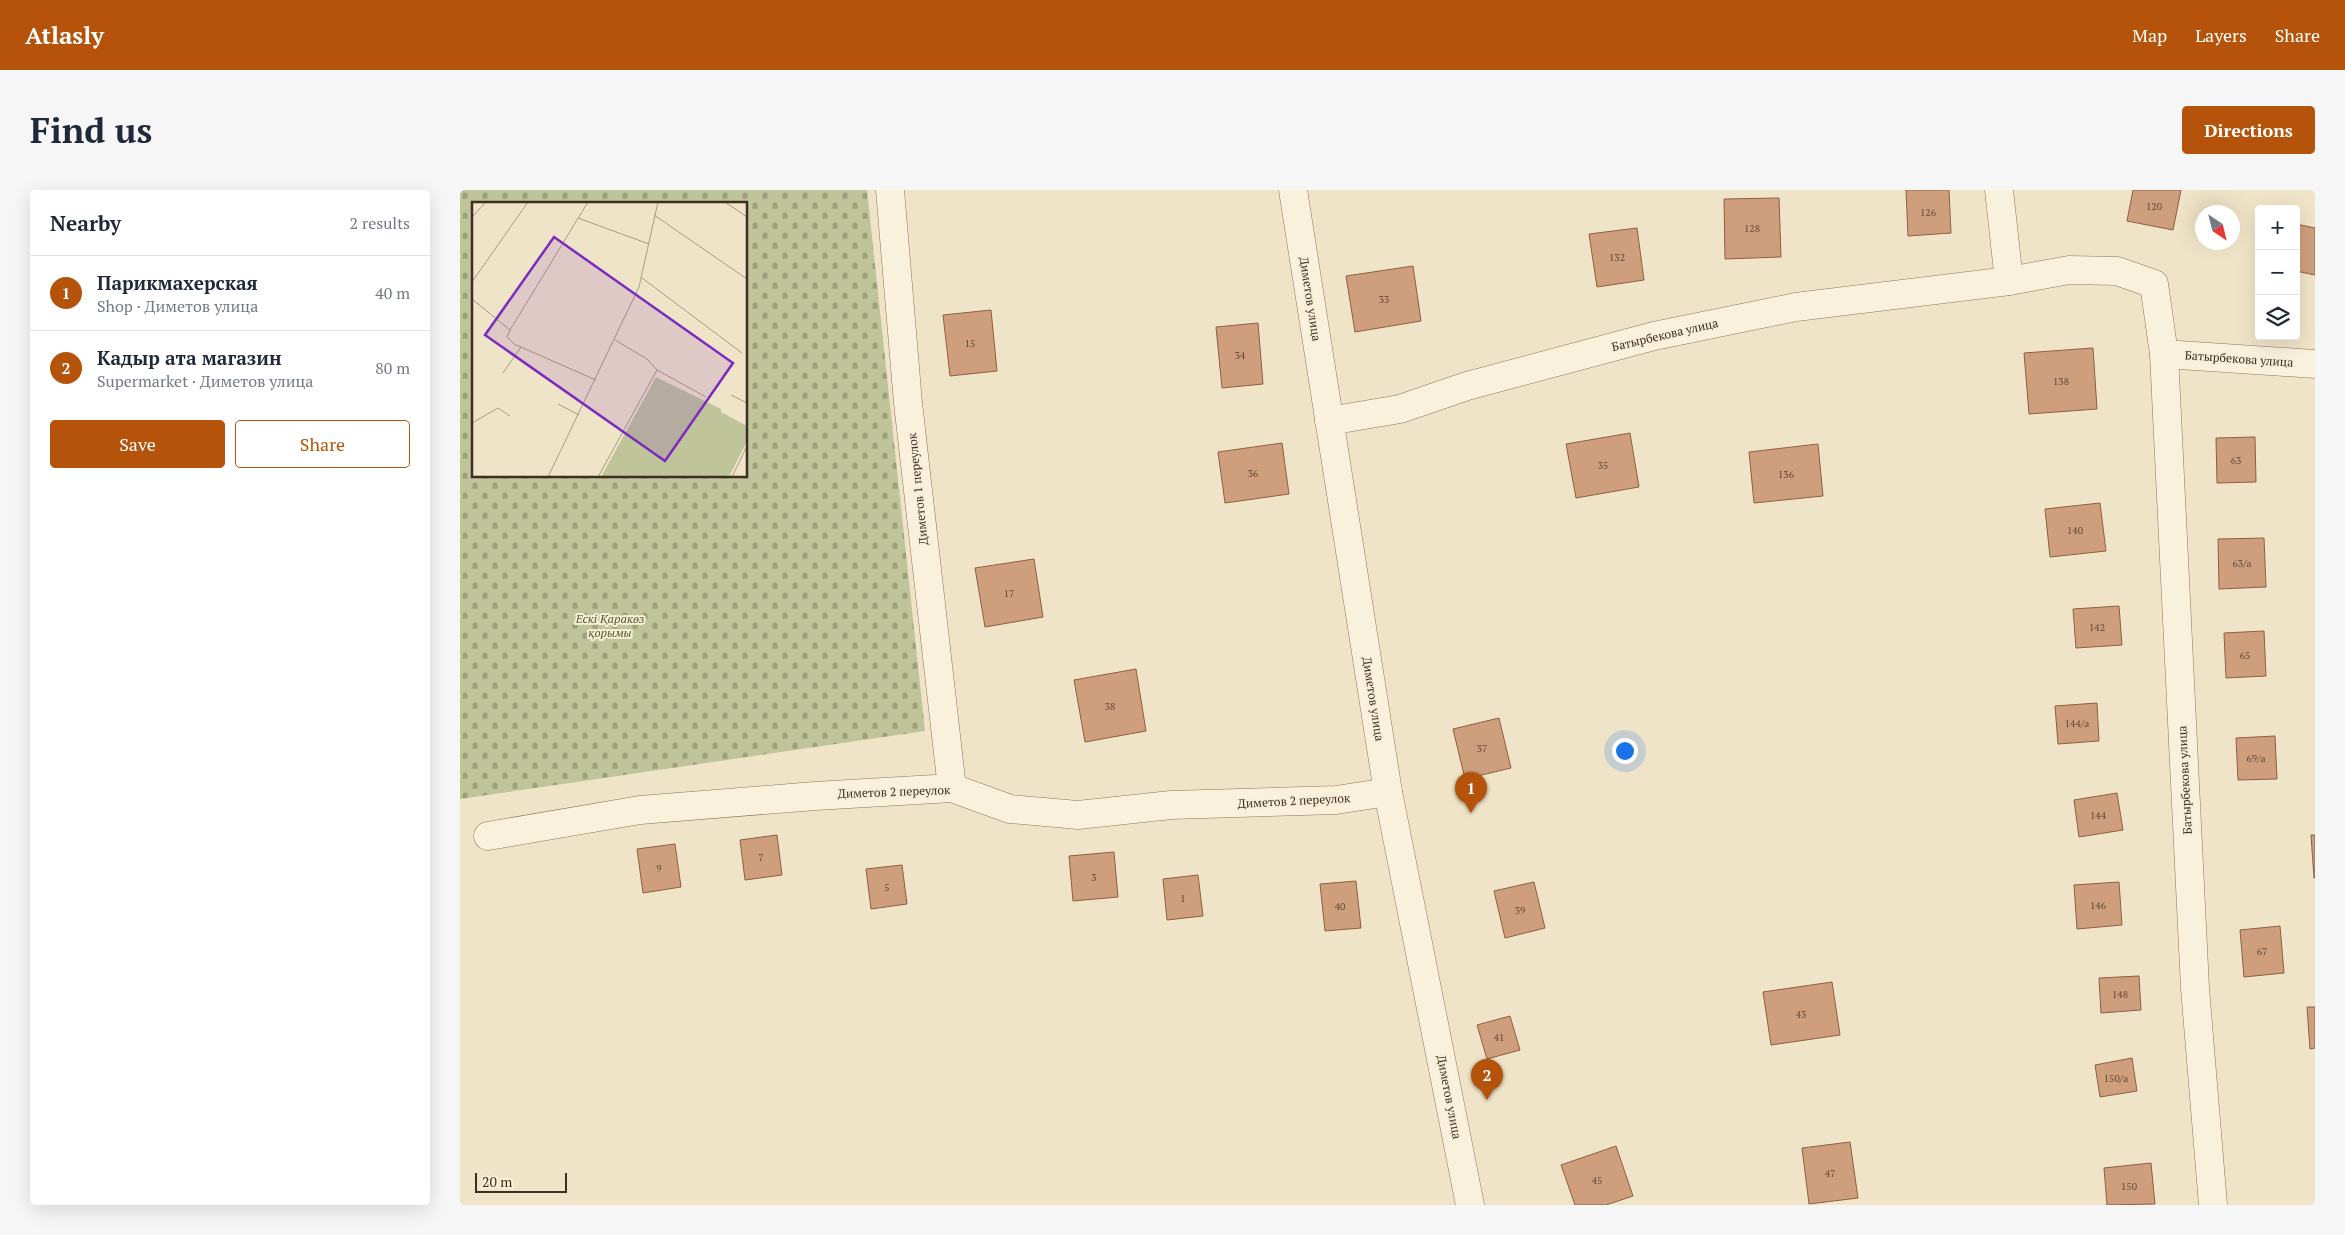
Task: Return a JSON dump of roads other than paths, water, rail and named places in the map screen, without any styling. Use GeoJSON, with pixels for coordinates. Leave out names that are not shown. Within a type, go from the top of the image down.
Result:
{"type":"FeatureCollection","features":[{"type":"Feature","properties":{"kind":"street","name":"Диметов 1 переулок"},"geometry":{"type":"LineString","coordinates":[[890,190],[908,403],[952,788]]}},
{"type":"Feature","properties":{"kind":"street","name":"Диметов улица"},"geometry":{"type":"LineString","coordinates":[[1293,190],[1388,792],[1470,1205]]}},
{"type":"Feature","properties":{"kind":"street"},"geometry":{"type":"LineString","coordinates":[[1999,190],[2009,281]]}},
{"type":"Feature","properties":{"kind":"street","name":"Батырбекова улица"},"geometry":{"type":"LineString","coordinates":[[1329,421],[1400,409],[1467,386],[1654,336],[1796,307],[2009,281],[2070,270],[2117,272],[2154,284],[2164,354],[2195,988],[2214,1205]]}},
{"type":"Feature","properties":{"kind":"street","name":"Батырбекова улица"},"geometry":{"type":"LineString","coordinates":[[2164,354],[2315,364]]}},
{"type":"Feature","properties":{"kind":"street","name":"Диметов 2 переулок"},"geometry":{"type":"LineString","coordinates":[[488,836],[640,810],[815,796],[952,788],[1010,809],[1078,815],[1170,805],[1336,800],[1388,792]]}},
{"type":"Feature","properties":{"kind":"place","name":"Парикмахерская"},"geometry":{"type":"Point","coordinates":[1471,813]}},
{"type":"Feature","properties":{"kind":"place","name":"Кадыр ата магазин"},"geometry":{"type":"Point","coordinates":[1487,1100]}},
{"type":"Feature","properties":{"kind":"park label","name":"Ескі Қаракөз қорымы"},"geometry":{"type":"Point","coordinates":[610,626]}}]}
